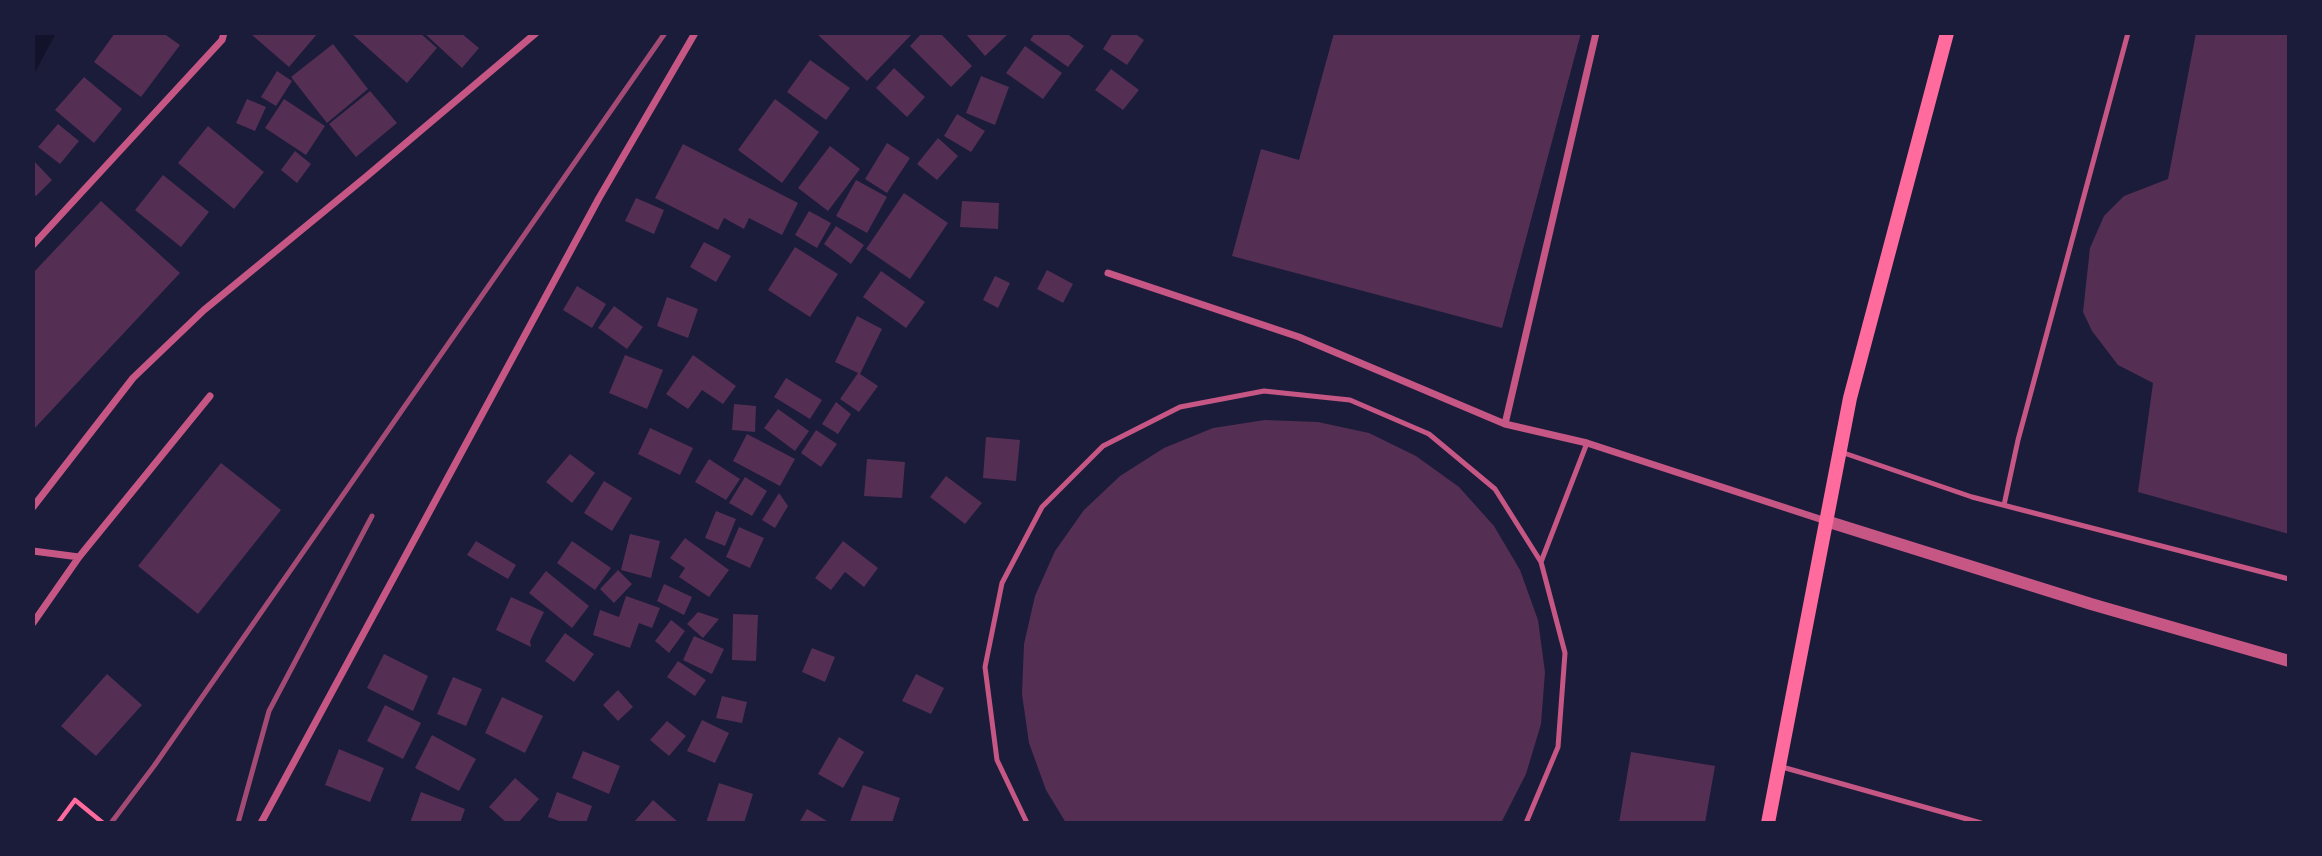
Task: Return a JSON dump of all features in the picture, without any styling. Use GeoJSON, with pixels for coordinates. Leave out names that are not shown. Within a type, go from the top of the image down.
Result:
{"type":"FeatureCollection","features":[{"type":"Feature","properties":{"kind":"main road"},"geometry":{"type":"LineString","coordinates":[[1768,823],[1850,398],[1948,33]]}},
{"type":"Feature","properties":{"kind":"street"},"geometry":{"type":"LineString","coordinates":[[33,245],[222,40],[224,33]]}},
{"type":"Feature","properties":{"kind":"street"},"geometry":{"type":"LineString","coordinates":[[33,507],[133,378],[204,310],[536,33]]}},
{"type":"Feature","properties":{"kind":"street"},"geometry":{"type":"LineString","coordinates":[[261,823],[592,210],[695,33]]}},
{"type":"Feature","properties":{"kind":"street"},"geometry":{"type":"LineString","coordinates":[[1505,424],[1596,33]]}},
{"type":"Feature","properties":{"kind":"street"},"geometry":{"type":"LineString","coordinates":[[1108,273],[1299,337],[1505,424],[1587,443],[2091,604],[2289,661]]}},
{"type":"Feature","properties":{"kind":"street"},"geometry":{"type":"LineString","coordinates":[[33,623],[79,557],[210,396]]}},
{"type":"Feature","properties":{"kind":"street"},"geometry":{"type":"LineString","coordinates":[[33,551],[79,557]]}},
{"type":"Feature","properties":{"kind":"lane"},"geometry":{"type":"LineString","coordinates":[[2004,505],[2018,440],[2128,33]]}},
{"type":"Feature","properties":{"kind":"lane"},"geometry":{"type":"LineString","coordinates":[[1027,823],[997,760],[985,667],[1002,583],[1042,507],[1103,446],[1180,407],[1264,391],[1350,400],[1429,434],[1495,489],[1541,562],[1565,653],[1558,747],[1526,823]]}},
{"type":"Feature","properties":{"kind":"lane"},"geometry":{"type":"LineString","coordinates":[[1541,562],[1587,443]]}},
{"type":"Feature","properties":{"kind":"lane"},"geometry":{"type":"LineString","coordinates":[[1840,452],[1972,496],[2289,579]]}},
{"type":"Feature","properties":{"kind":"lane"},"geometry":{"type":"LineString","coordinates":[[1777,766],[1981,823]]}},
{"type":"Feature","properties":{"kind":"path"},"geometry":{"type":"LineString","coordinates":[[58,823],[75,800],[103,823]]}},
{"type":"Feature","properties":{"kind":"shaded area"},"geometry":{"type":"Polygon","coordinates":[[[33,33],[56,33],[33,76],[33,33]]]}},
{"type":"Feature","properties":{"kind":"building"},"geometry":{"type":"Polygon","coordinates":[[[115,33],[163,33],[180,45],[141,97],[94,62],[115,33]]]}},
{"type":"Feature","properties":{"kind":"building"},"geometry":{"type":"Polygon","coordinates":[[[318,33],[289,67],[252,35],[318,33]]]}},
{"type":"Feature","properties":{"kind":"building"},"geometry":{"type":"Polygon","coordinates":[[[351,33],[420,33],[437,48],[407,83],[351,33]]]}},
{"type":"Feature","properties":{"kind":"building"},"geometry":{"type":"Polygon","coordinates":[[[424,33],[461,33],[479,48],[462,68],[424,33]]]}},
{"type":"Feature","properties":{"kind":"building"},"geometry":{"type":"Polygon","coordinates":[[[816,33],[910,33],[911,35],[867,81],[816,33]]]}},
{"type":"Feature","properties":{"kind":"building"},"geometry":{"type":"Polygon","coordinates":[[[922,33],[940,33],[972,66],[951,87],[910,46],[922,33]]]}},
{"type":"Feature","properties":{"kind":"building"},"geometry":{"type":"Polygon","coordinates":[[[965,33],[1009,33],[985,56],[965,33]]]}},
{"type":"Feature","properties":{"kind":"building"},"geometry":{"type":"Polygon","coordinates":[[[1035,33],[1066,33],[1084,46],[1068,67],[1030,40],[1035,33]]]}},
{"type":"Feature","properties":{"kind":"building"},"geometry":{"type":"Polygon","coordinates":[[[1113,33],[1134,33],[1144,40],[1127,65],[1103,49],[1113,33]]]}},
{"type":"Feature","properties":{"kind":"building"},"geometry":{"type":"Polygon","coordinates":[[[1334,33],[1581,33],[1502,328],[1232,256],[1261,149],[1299,160],[1334,33]]]}},
{"type":"Feature","properties":{"kind":"building"},"geometry":{"type":"Polygon","coordinates":[[[2196,33],[2289,33],[2289,534],[2138,492],[2153,383],[2118,365],[2092,331],[2083,312],[2090,248],[2104,216],[2124,196],[2168,179],[2196,33]]]}},
{"type":"Feature","properties":{"kind":"building"},"geometry":{"type":"Polygon","coordinates":[[[333,44],[368,89],[327,123],[291,77],[333,44]]]}},
{"type":"Feature","properties":{"kind":"building"},"geometry":{"type":"Polygon","coordinates":[[[1025,46],[1062,73],[1043,99],[1006,73],[1025,46]]]}},
{"type":"Feature","properties":{"kind":"building"},"geometry":{"type":"Polygon","coordinates":[[[810,60],[850,88],[826,120],[787,92],[810,60]]]}},
{"type":"Feature","properties":{"kind":"building"},"geometry":{"type":"Polygon","coordinates":[[[894,68],[925,97],[907,117],[876,88],[894,68]]]}},
{"type":"Feature","properties":{"kind":"building"},"geometry":{"type":"Polygon","coordinates":[[[1111,69],[1139,90],[1123,110],[1095,90],[1111,69]]]}},
{"type":"Feature","properties":{"kind":"building"},"geometry":{"type":"Polygon","coordinates":[[[277,71],[292,81],[276,106],[261,97],[277,71]]]}},
{"type":"Feature","properties":{"kind":"building"},"geometry":{"type":"Polygon","coordinates":[[[981,76],[1009,87],[995,125],[966,113],[981,76]]]}},
{"type":"Feature","properties":{"kind":"building"},"geometry":{"type":"Polygon","coordinates":[[[84,77],[122,109],[94,143],[55,110],[84,77]]]}},
{"type":"Feature","properties":{"kind":"building"},"geometry":{"type":"Polygon","coordinates":[[[370,91],[397,123],[356,157],[329,124],[370,91]]]}},
{"type":"Feature","properties":{"kind":"building"},"geometry":{"type":"Polygon","coordinates":[[[247,99],[266,107],[255,131],[236,123],[247,99]]]}},
{"type":"Feature","properties":{"kind":"building"},"geometry":{"type":"Polygon","coordinates":[[[284,99],[325,126],[306,155],[265,128],[284,99]]]}},
{"type":"Feature","properties":{"kind":"building"},"geometry":{"type":"Polygon","coordinates":[[[775,99],[819,132],[782,183],[738,150],[775,99]]]}},
{"type":"Feature","properties":{"kind":"building"},"geometry":{"type":"Polygon","coordinates":[[[957,114],[985,131],[971,152],[944,136],[957,114]]]}},
{"type":"Feature","properties":{"kind":"building"},"geometry":{"type":"Polygon","coordinates":[[[58,124],[79,141],[60,164],[38,147],[58,124]]]}},
{"type":"Feature","properties":{"kind":"building"},"geometry":{"type":"Polygon","coordinates":[[[208,126],[264,172],[234,209],[178,163],[208,126]]]}},
{"type":"Feature","properties":{"kind":"building"},"geometry":{"type":"Polygon","coordinates":[[[938,138],[958,156],[937,180],[917,164],[938,138]]]}},
{"type":"Feature","properties":{"kind":"building"},"geometry":{"type":"Polygon","coordinates":[[[887,143],[910,158],[887,193],[865,179],[887,143]]]}},
{"type":"Feature","properties":{"kind":"building"},"geometry":{"type":"Polygon","coordinates":[[[683,144],[798,203],[782,235],[749,218],[744,229],[724,218],[718,230],[655,198],[683,144]]]}},
{"type":"Feature","properties":{"kind":"building"},"geometry":{"type":"Polygon","coordinates":[[[830,146],[860,169],[828,211],[798,188],[830,146]]]}},
{"type":"Feature","properties":{"kind":"building"},"geometry":{"type":"Polygon","coordinates":[[[295,151],[311,164],[297,183],[281,170],[295,151]]]}},
{"type":"Feature","properties":{"kind":"building"},"geometry":{"type":"Polygon","coordinates":[[[33,160],[52,180],[36,196],[33,193],[33,160]]]}},
{"type":"Feature","properties":{"kind":"building"},"geometry":{"type":"Polygon","coordinates":[[[163,175],[209,212],[181,247],[135,210],[163,175]]]}},
{"type":"Feature","properties":{"kind":"building"},"geometry":{"type":"Polygon","coordinates":[[[856,180],[887,197],[867,233],[836,216],[856,180]]]}},
{"type":"Feature","properties":{"kind":"building"},"geometry":{"type":"Polygon","coordinates":[[[904,193],[948,223],[910,279],[866,249],[904,193]]]}},
{"type":"Feature","properties":{"kind":"building"},"geometry":{"type":"Polygon","coordinates":[[[636,198],[664,210],[654,234],[625,221],[636,198]]]}},
{"type":"Feature","properties":{"kind":"building"},"geometry":{"type":"Polygon","coordinates":[[[101,201],[180,273],[33,430],[33,273],[101,201]]]}},
{"type":"Feature","properties":{"kind":"building"},"geometry":{"type":"Polygon","coordinates":[[[962,201],[999,203],[998,229],[960,227],[962,201]]]}},
{"type":"Feature","properties":{"kind":"building"},"geometry":{"type":"Polygon","coordinates":[[[809,211],[831,223],[817,248],[795,235],[809,211]]]}},
{"type":"Feature","properties":{"kind":"building"},"geometry":{"type":"Polygon","coordinates":[[[836,226],[864,245],[851,264],[824,244],[836,226]]]}},
{"type":"Feature","properties":{"kind":"building"},"geometry":{"type":"Polygon","coordinates":[[[704,242],[731,256],[716,282],[690,267],[704,242]]]}},
{"type":"Feature","properties":{"kind":"building"},"geometry":{"type":"Polygon","coordinates":[[[795,247],[838,274],[810,317],[768,290],[795,247]]]}},
{"type":"Feature","properties":{"kind":"building"},"geometry":{"type":"Polygon","coordinates":[[[1047,270],[1073,284],[1063,303],[1037,289],[1047,270]]]}},
{"type":"Feature","properties":{"kind":"building"},"geometry":{"type":"Polygon","coordinates":[[[881,271],[925,302],[906,328],[863,297],[881,271]]]}},
{"type":"Feature","properties":{"kind":"building"},"geometry":{"type":"Polygon","coordinates":[[[995,276],[1010,283],[998,308],[983,300],[995,276]]]}},
{"type":"Feature","properties":{"kind":"building"},"geometry":{"type":"Polygon","coordinates":[[[577,286],[606,304],[592,328],[563,310],[577,286]]]}},
{"type":"Feature","properties":{"kind":"building"},"geometry":{"type":"Polygon","coordinates":[[[667,297],[698,309],[688,338],[657,326],[667,297]]]}},
{"type":"Feature","properties":{"kind":"building"},"geometry":{"type":"Polygon","coordinates":[[[614,306],[643,327],[627,349],[598,328],[614,306]]]}},
{"type":"Feature","properties":{"kind":"building"},"geometry":{"type":"Polygon","coordinates":[[[857,316],[882,329],[860,374],[878,386],[859,412],[840,399],[858,373],[835,362],[857,316]]]}},
{"type":"Feature","properties":{"kind":"building"},"geometry":{"type":"Polygon","coordinates":[[[625,355],[663,370],[647,409],[609,393],[625,355]]]}},
{"type":"Feature","properties":{"kind":"building"},"geometry":{"type":"Polygon","coordinates":[[[693,355],[736,386],[723,404],[702,390],[688,409],[666,394],[693,355]]]}},
{"type":"Feature","properties":{"kind":"building"},"geometry":{"type":"Polygon","coordinates":[[[786,378],[822,400],[810,419],[774,397],[786,378]]]}},
{"type":"Feature","properties":{"kind":"building"},"geometry":{"type":"Polygon","coordinates":[[[836,402],[851,414],[838,434],[822,424],[836,402]]]}},
{"type":"Feature","properties":{"kind":"building"},"geometry":{"type":"Polygon","coordinates":[[[734,404],[756,406],[755,432],[732,430],[734,404]]]}},
{"type":"Feature","properties":{"kind":"building"},"geometry":{"type":"Polygon","coordinates":[[[778,409],[809,431],[795,451],[764,428],[778,409]]]}},
{"type":"Feature","properties":{"kind":"building"},"geometry":{"type":"Polygon","coordinates":[[[1265,420],[1318,422],[1369,433],[1416,456],[1459,487],[1494,526],[1520,570],[1538,620],[1545,672],[1541,724],[1526,774],[1501,823],[1066,823],[1046,790],[1029,743],[1022,694],[1024,644],[1035,596],[1055,551],[1084,510],[1120,476],[1164,448],[1213,428],[1265,420]]]}},
{"type":"Feature","properties":{"kind":"building"},"geometry":{"type":"Polygon","coordinates":[[[650,428],[693,448],[680,475],[638,454],[650,428]]]}},
{"type":"Feature","properties":{"kind":"building"},"geometry":{"type":"Polygon","coordinates":[[[816,430],[837,444],[821,467],[801,453],[816,430]]]}},
{"type":"Feature","properties":{"kind":"building"},"geometry":{"type":"Polygon","coordinates":[[[747,434],[795,459],[780,486],[733,461],[747,434]]]}},
{"type":"Feature","properties":{"kind":"building"},"geometry":{"type":"Polygon","coordinates":[[[986,437],[1020,440],[1016,481],[983,478],[986,437]]]}},
{"type":"Feature","properties":{"kind":"building"},"geometry":{"type":"Polygon","coordinates":[[[570,454],[595,473],[572,503],[546,482],[570,454]]]}},
{"type":"Feature","properties":{"kind":"building"},"geometry":{"type":"Polygon","coordinates":[[[709,459],[740,479],[726,500],[695,482],[709,459]]]}},
{"type":"Feature","properties":{"kind":"building"},"geometry":{"type":"Polygon","coordinates":[[[867,459],[905,462],[902,498],[864,496],[867,459]]]}},
{"type":"Feature","properties":{"kind":"building"},"geometry":{"type":"Polygon","coordinates":[[[221,463],[281,510],[198,614],[138,566],[221,463]]]}},
{"type":"Feature","properties":{"kind":"building"},"geometry":{"type":"Polygon","coordinates":[[[946,476],[982,503],[965,524],[930,497],[946,476]]]}},
{"type":"Feature","properties":{"kind":"building"},"geometry":{"type":"Polygon","coordinates":[[[745,477],[767,491],[752,516],[729,503],[745,477]]]}},
{"type":"Feature","properties":{"kind":"building"},"geometry":{"type":"Polygon","coordinates":[[[604,481],[632,498],[612,531],[584,513],[604,481]]]}},
{"type":"Feature","properties":{"kind":"building"},"geometry":{"type":"Polygon","coordinates":[[[779,493],[788,506],[775,528],[762,520],[779,493]]]}},
{"type":"Feature","properties":{"kind":"building"},"geometry":{"type":"Polygon","coordinates":[[[716,511],[736,519],[725,546],[705,538],[716,511]]]}},
{"type":"Feature","properties":{"kind":"building"},"geometry":{"type":"Polygon","coordinates":[[[739,527],[764,538],[750,568],[726,557],[739,527]]]}},
{"type":"Feature","properties":{"kind":"building"},"geometry":{"type":"Polygon","coordinates":[[[630,534],[660,541],[651,578],[621,570],[630,534]]]}},
{"type":"Feature","properties":{"kind":"building"},"geometry":{"type":"Polygon","coordinates":[[[685,538],[729,570],[709,597],[679,577],[685,568],[670,558],[685,538]]]}},
{"type":"Feature","properties":{"kind":"building"},"geometry":{"type":"Polygon","coordinates":[[[476,541],[516,565],[508,579],[467,555],[476,541]]]}},
{"type":"Feature","properties":{"kind":"building"},"geometry":{"type":"Polygon","coordinates":[[[572,541],[611,568],[595,590],[557,563],[572,541]]]}},
{"type":"Feature","properties":{"kind":"building"},"geometry":{"type":"Polygon","coordinates":[[[843,541],[878,568],[864,587],[845,572],[831,590],[815,578],[843,541]]]}},
{"type":"Feature","properties":{"kind":"building"},"geometry":{"type":"Polygon","coordinates":[[[618,570],[632,584],[614,603],[600,589],[618,570]]]}},
{"type":"Feature","properties":{"kind":"building"},"geometry":{"type":"Polygon","coordinates":[[[546,571],[589,606],[572,628],[529,593],[546,571]]]}},
{"type":"Feature","properties":{"kind":"building"},"geometry":{"type":"Polygon","coordinates":[[[664,584],[692,597],[684,615],[657,601],[664,584]]]}},
{"type":"Feature","properties":{"kind":"building"},"geometry":{"type":"Polygon","coordinates":[[[626,596],[660,608],[652,628],[639,623],[630,648],[593,635],[600,610],[619,617],[626,596]]]}},
{"type":"Feature","properties":{"kind":"building"},"geometry":{"type":"Polygon","coordinates":[[[511,597],[544,612],[530,641],[531,647],[496,630],[511,597]]]}},
{"type":"Feature","properties":{"kind":"building"},"geometry":{"type":"Polygon","coordinates":[[[698,612],[719,619],[703,638],[687,624],[698,612]]]}},
{"type":"Feature","properties":{"kind":"building"},"geometry":{"type":"Polygon","coordinates":[[[733,614],[758,615],[756,661],[732,660],[733,614]]]}},
{"type":"Feature","properties":{"kind":"building"},"geometry":{"type":"Polygon","coordinates":[[[671,620],[685,631],[669,653],[655,641],[671,620]]]}},
{"type":"Feature","properties":{"kind":"building"},"geometry":{"type":"Polygon","coordinates":[[[565,633],[594,654],[574,682],[545,661],[565,633]]]}},
{"type":"Feature","properties":{"kind":"building"},"geometry":{"type":"Polygon","coordinates":[[[694,636],[724,649],[712,674],[683,660],[694,636]]]}},
{"type":"Feature","properties":{"kind":"building"},"geometry":{"type":"Polygon","coordinates":[[[812,648],[835,657],[825,682],[802,672],[812,648]]]}},
{"type":"Feature","properties":{"kind":"building"},"geometry":{"type":"Polygon","coordinates":[[[384,654],[428,676],[413,711],[367,688],[384,654]]]}},
{"type":"Feature","properties":{"kind":"building"},"geometry":{"type":"Polygon","coordinates":[[[678,661],[706,680],[695,696],[667,677],[678,661]]]}},
{"type":"Feature","properties":{"kind":"building"},"geometry":{"type":"Polygon","coordinates":[[[107,674],[142,705],[96,756],[61,726],[107,674]]]}},
{"type":"Feature","properties":{"kind":"building"},"geometry":{"type":"Polygon","coordinates":[[[916,674],[944,688],[931,714],[902,701],[916,674]]]}},
{"type":"Feature","properties":{"kind":"building"},"geometry":{"type":"Polygon","coordinates":[[[453,677],[482,689],[466,726],[437,714],[453,677]]]}},
{"type":"Feature","properties":{"kind":"building"},"geometry":{"type":"Polygon","coordinates":[[[618,690],[633,707],[618,721],[603,705],[618,690]]]}},
{"type":"Feature","properties":{"kind":"building"},"geometry":{"type":"Polygon","coordinates":[[[722,696],[747,702],[742,723],[716,718],[722,696]]]}},
{"type":"Feature","properties":{"kind":"building"},"geometry":{"type":"Polygon","coordinates":[[[502,697],[543,716],[525,753],[485,733],[502,697]]]}},
{"type":"Feature","properties":{"kind":"building"},"geometry":{"type":"Polygon","coordinates":[[[385,705],[421,723],[403,759],[367,741],[385,705]]]}},
{"type":"Feature","properties":{"kind":"building"},"geometry":{"type":"Polygon","coordinates":[[[702,720],[729,733],[715,763],[687,751],[702,720]]]}},
{"type":"Feature","properties":{"kind":"building"},"geometry":{"type":"Polygon","coordinates":[[[667,721],[686,736],[669,756],[650,740],[667,721]]]}},
{"type":"Feature","properties":{"kind":"building"},"geometry":{"type":"Polygon","coordinates":[[[432,735],[476,759],[459,791],[415,768],[432,735]]]}},
{"type":"Feature","properties":{"kind":"building"},"geometry":{"type":"Polygon","coordinates":[[[839,737],[864,752],[843,788],[818,774],[839,737]]]}},
{"type":"Feature","properties":{"kind":"building"},"geometry":{"type":"Polygon","coordinates":[[[339,749],[384,768],[370,802],[325,785],[339,749]]]}},
{"type":"Feature","properties":{"kind":"building"},"geometry":{"type":"Polygon","coordinates":[[[583,751],[620,766],[609,794],[572,778],[583,751]]]}},
{"type":"Feature","properties":{"kind":"building"},"geometry":{"type":"Polygon","coordinates":[[[1631,752],[1715,766],[1705,823],[1619,823],[1631,752]]]}},
{"type":"Feature","properties":{"kind":"building"},"geometry":{"type":"Polygon","coordinates":[[[515,778],[539,799],[518,823],[507,823],[489,807],[515,778]]]}},
{"type":"Feature","properties":{"kind":"building"},"geometry":{"type":"Polygon","coordinates":[[[719,783],[753,794],[744,823],[706,823],[719,783]]]}},
{"type":"Feature","properties":{"kind":"building"},"geometry":{"type":"Polygon","coordinates":[[[863,785],[900,798],[892,823],[850,822],[863,785]]]}},
{"type":"Feature","properties":{"kind":"building"},"geometry":{"type":"Polygon","coordinates":[[[421,792],[465,809],[460,823],[410,823],[421,792]]]}},
{"type":"Feature","properties":{"kind":"building"},"geometry":{"type":"Polygon","coordinates":[[[557,792],[592,806],[586,823],[565,823],[548,817],[557,792]]]}},
{"type":"Feature","properties":{"kind":"building"},"geometry":{"type":"Polygon","coordinates":[[[653,800],[679,823],[637,823],[635,821],[653,800]]]}},
{"type":"Feature","properties":{"kind":"building"},"geometry":{"type":"Polygon","coordinates":[[[807,809],[827,821],[826,823],[799,823],[807,809]]]}},
{"type":"Feature","properties":{"kind":"railway"},"geometry":{"type":"LineString","coordinates":[[111,823],[154,766],[665,33]]}},
{"type":"Feature","properties":{"kind":"railway"},"geometry":{"type":"LineString","coordinates":[[238,823],[269,711],[372,516]]}}]}
